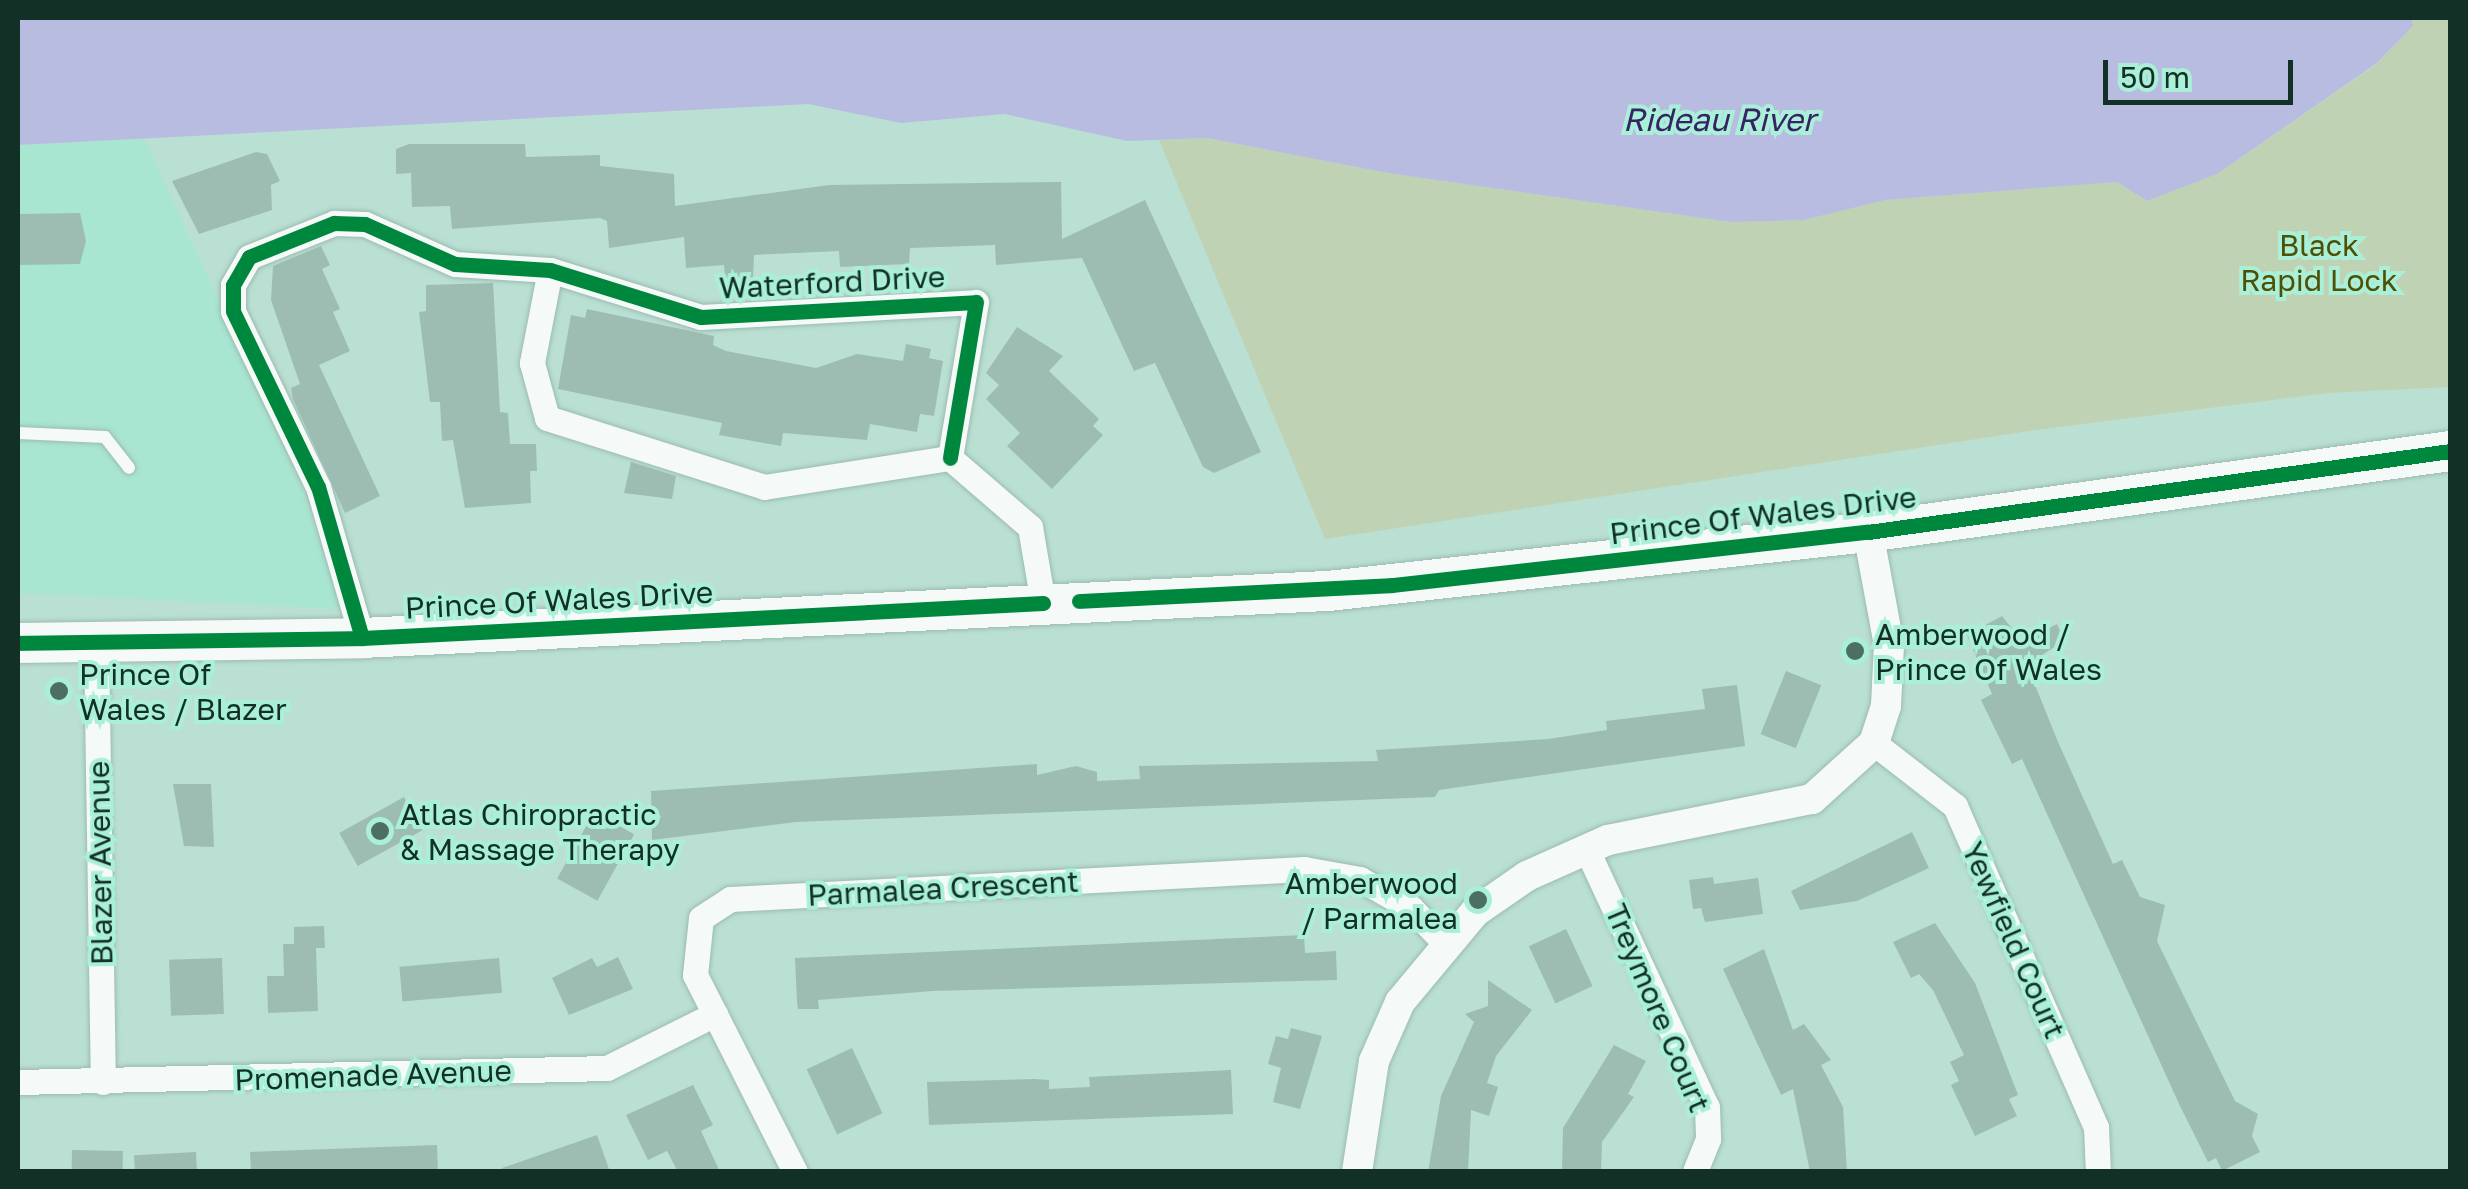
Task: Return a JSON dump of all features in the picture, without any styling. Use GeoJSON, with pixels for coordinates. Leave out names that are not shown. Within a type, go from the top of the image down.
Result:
{"type":"FeatureCollection","features":[{"type":"Feature","properties":{"kind":"main road","name":"Prince Of Wales Drive"},"geometry":{"type":"LineString","coordinates":[[18,643],[362,638],[1328,591],[1868,532],[2450,452]]}},
{"type":"Feature","properties":{"kind":"street","name":"Waterford Drive"},"geometry":{"type":"LineString","coordinates":[[362,638],[318,487],[240,337],[233,311],[238,269],[266,249],[349,222],[455,264],[550,270],[702,317],[976,302],[950,458]]}},
{"type":"Feature","properties":{"kind":"street"},"geometry":{"type":"LineString","coordinates":[[550,270],[532,378],[542,410],[555,423],[764,486],[950,458],[1030,527],[1042,603]]}},
{"type":"Feature","properties":{"kind":"street"},"geometry":{"type":"LineString","coordinates":[[1357,1172],[1374,1061],[1400,1002],[1445,943],[1527,876],[1586,848],[1780,811],[1834,784],[1874,743],[1886,706],[1889,645],[1868,532]]}},
{"type":"Feature","properties":{"kind":"street","name":"Blazer Avenue"},"geometry":{"type":"LineString","coordinates":[[96,643],[103,1082]]}},
{"type":"Feature","properties":{"kind":"street","name":"Yewfield Court"},"geometry":{"type":"LineString","coordinates":[[1874,743],[1954,806],[2096,1127],[2098,1172]]}},
{"type":"Feature","properties":{"kind":"street","name":"Treymore Court"},"geometry":{"type":"LineString","coordinates":[[1586,848],[1708,1107],[1708,1139],[1696,1172]]}},
{"type":"Feature","properties":{"kind":"street","name":"Parmalea Crescent"},"geometry":{"type":"LineString","coordinates":[[796,1172],[695,975],[701,918],[730,899],[1304,869],[1360,879],[1411,908],[1445,943]]}},
{"type":"Feature","properties":{"kind":"street","name":"Promenade Avenue"},"geometry":{"type":"LineString","coordinates":[[18,1082],[607,1068],[715,1014]]}},
{"type":"Feature","properties":{"kind":"lane"},"geometry":{"type":"LineString","coordinates":[[18,433],[105,437],[129,468]]}},
{"type":"Feature","properties":{"kind":"shaded area"},"geometry":{"type":"Polygon","coordinates":[[[145,139],[300,482],[341,609],[18,593],[18,145],[145,139]]]}},
{"type":"Feature","properties":{"kind":"green space","name":"Black Rapid Lock"},"geometry":{"type":"Polygon","coordinates":[[[2411,18],[2450,18],[2450,387],[2328,393],[2029,431],[1325,539],[1159,140],[1207,138],[1388,173],[1731,222],[1804,220],[1885,200],[2117,182],[2147,201],[2217,174],[2377,64],[2413,26],[2411,18]]]}},
{"type":"Feature","properties":{"kind":"water","name":"Rideau River"},"geometry":{"type":"Polygon","coordinates":[[[18,18],[2411,18],[2413,26],[2377,63],[2217,174],[2147,201],[2117,182],[1885,200],[1804,220],[1731,222],[1388,173],[1207,138],[1127,141],[1005,114],[901,123],[808,104],[18,145],[18,18]]]}},
{"type":"Feature","properties":{"kind":"building"},"geometry":{"type":"Polygon","coordinates":[[[409,144],[525,144],[526,157],[600,155],[600,166],[674,174],[675,206],[829,185],[1061,182],[1062,239],[1145,200],[1261,452],[1214,473],[1203,467],[1155,363],[1134,371],[1082,258],[996,265],[995,245],[910,248],[909,264],[840,267],[839,251],[754,255],[753,278],[725,279],[724,265],[686,268],[684,237],[609,248],[607,221],[600,218],[452,229],[450,206],[412,207],[411,173],[396,174],[396,149],[409,144]]]}},
{"type":"Feature","properties":{"kind":"building"},"geometry":{"type":"Polygon","coordinates":[[[256,152],[267,154],[280,181],[271,185],[272,210],[199,234],[172,181],[256,152]]]}},
{"type":"Feature","properties":{"kind":"building"},"geometry":{"type":"Polygon","coordinates":[[[80,213],[86,241],[80,264],[18,265],[18,214],[80,213]]]}},
{"type":"Feature","properties":{"kind":"building"},"geometry":{"type":"Polygon","coordinates":[[[321,246],[330,265],[322,269],[340,309],[333,312],[350,351],[319,365],[380,496],[345,513],[293,399],[291,388],[300,384],[271,300],[273,266],[321,246]]]}},
{"type":"Feature","properties":{"kind":"building"},"geometry":{"type":"Polygon","coordinates":[[[493,283],[500,412],[508,413],[510,444],[536,444],[537,471],[530,471],[531,503],[465,508],[453,440],[442,441],[440,402],[430,402],[419,312],[426,311],[426,285],[493,283]]]}},
{"type":"Feature","properties":{"kind":"building"},"geometry":{"type":"Polygon","coordinates":[[[587,309],[714,336],[713,345],[726,351],[816,368],[857,354],[903,361],[906,344],[931,349],[929,358],[943,361],[934,416],[920,414],[917,432],[870,424],[867,440],[783,433],[781,446],[719,435],[722,423],[558,389],[571,315],[585,318],[587,309]]]}},
{"type":"Feature","properties":{"kind":"building"},"geometry":{"type":"Polygon","coordinates":[[[1017,327],[1063,356],[1049,371],[1099,419],[1093,426],[1103,435],[1052,489],[1007,446],[1020,433],[986,399],[999,385],[986,373],[1017,327]]]}},
{"type":"Feature","properties":{"kind":"building"},"geometry":{"type":"Polygon","coordinates":[[[631,462],[676,476],[672,499],[624,493],[631,462]]]}},
{"type":"Feature","properties":{"kind":"building"},"geometry":{"type":"Polygon","coordinates":[[[2002,616],[2022,641],[2057,624],[2065,640],[2027,665],[2058,742],[2113,864],[2122,860],[2140,897],[2165,905],[2157,941],[2235,1101],[2258,1114],[2252,1136],[2260,1152],[2222,1171],[2216,1158],[2208,1162],[2180,1106],[2022,759],[2012,764],[1981,700],[1992,694],[1967,635],[2002,616]]]}},
{"type":"Feature","properties":{"kind":"building"},"geometry":{"type":"Polygon","coordinates":[[[1786,671],[1821,685],[1796,748],[1761,734],[1786,671]]]}},
{"type":"Feature","properties":{"kind":"building"},"geometry":{"type":"Polygon","coordinates":[[[1737,685],[1745,746],[1439,790],[1435,797],[796,822],[652,840],[651,791],[1037,764],[1037,775],[1076,766],[1097,772],[1097,781],[1140,779],[1139,766],[1378,761],[1376,750],[1548,739],[1607,730],[1606,721],[1705,709],[1702,689],[1737,685]]]}},
{"type":"Feature","properties":{"kind":"building"},"geometry":{"type":"Polygon","coordinates":[[[173,784],[211,784],[214,847],[184,846],[173,784]]]}},
{"type":"Feature","properties":{"kind":"building","name":"Atlas Chiropractic & Massage Therapy"},"geometry":{"type":"Polygon","coordinates":[[[404,797],[422,830],[358,866],[339,833],[404,797]]]}},
{"type":"Feature","properties":{"kind":"building"},"geometry":{"type":"Polygon","coordinates":[[[594,812],[634,834],[597,901],[557,878],[594,812]]]}},
{"type":"Feature","properties":{"kind":"building"},"geometry":{"type":"Polygon","coordinates":[[[1912,832],[1929,868],[1857,901],[1800,910],[1791,891],[1912,832]]]}},
{"type":"Feature","properties":{"kind":"building"},"geometry":{"type":"Polygon","coordinates":[[[1713,877],[1714,884],[1758,878],[1763,914],[1705,922],[1701,908],[1693,909],[1689,880],[1713,877]]]}},
{"type":"Feature","properties":{"kind":"building"},"geometry":{"type":"Polygon","coordinates":[[[1935,923],[1975,983],[2018,1095],[2009,1099],[2017,1116],[1975,1136],[1951,1085],[1959,1081],[1950,1062],[1964,1055],[1933,990],[1919,974],[1911,978],[1893,942],[1935,923]]]}},
{"type":"Feature","properties":{"kind":"building"},"geometry":{"type":"Polygon","coordinates":[[[324,926],[325,948],[316,948],[318,1011],[268,1013],[267,976],[284,976],[283,944],[294,944],[294,927],[324,926]]]}},
{"type":"Feature","properties":{"kind":"building"},"geometry":{"type":"Polygon","coordinates":[[[1566,929],[1593,986],[1555,1003],[1529,946],[1566,929]]]}},
{"type":"Feature","properties":{"kind":"building"},"geometry":{"type":"Polygon","coordinates":[[[1304,935],[1305,953],[1336,951],[1337,980],[933,991],[818,1000],[819,1009],[798,1009],[797,1002],[795,958],[1304,935]]]}},
{"type":"Feature","properties":{"kind":"building"},"geometry":{"type":"Polygon","coordinates":[[[1764,949],[1793,1030],[1804,1024],[1831,1060],[1821,1065],[1843,1107],[1847,1172],[1810,1172],[1793,1089],[1781,1095],[1723,969],[1764,949]]]}},
{"type":"Feature","properties":{"kind":"building"},"geometry":{"type":"Polygon","coordinates":[[[618,957],[633,989],[569,1015],[552,978],[592,958],[597,967],[618,957]]]}},
{"type":"Feature","properties":{"kind":"building"},"geometry":{"type":"Polygon","coordinates":[[[222,958],[224,1014],[171,1016],[169,960],[222,958]]]}},
{"type":"Feature","properties":{"kind":"building"},"geometry":{"type":"Polygon","coordinates":[[[499,958],[502,993],[402,1002],[399,967],[499,958]]]}},
{"type":"Feature","properties":{"kind":"building"},"geometry":{"type":"Polygon","coordinates":[[[1488,980],[1532,1010],[1496,1056],[1487,1083],[1498,1087],[1489,1116],[1471,1110],[1468,1172],[1428,1172],[1441,1096],[1474,1022],[1465,1014],[1488,1006],[1488,980]]]}},
{"type":"Feature","properties":{"kind":"building"},"geometry":{"type":"Polygon","coordinates":[[[1291,1028],[1322,1036],[1300,1109],[1273,1102],[1281,1068],[1268,1064],[1276,1036],[1288,1039],[1291,1028]]]}},
{"type":"Feature","properties":{"kind":"building"},"geometry":{"type":"Polygon","coordinates":[[[1614,1045],[1646,1061],[1628,1094],[1634,1097],[1602,1142],[1601,1172],[1562,1172],[1563,1128],[1614,1045]]]}},
{"type":"Feature","properties":{"kind":"building"},"geometry":{"type":"Polygon","coordinates":[[[852,1048],[882,1113],[837,1134],[807,1069],[852,1048]]]}},
{"type":"Feature","properties":{"kind":"building"},"geometry":{"type":"Polygon","coordinates":[[[1231,1070],[1233,1114],[929,1125],[927,1082],[1034,1079],[1049,1080],[1049,1089],[1090,1087],[1089,1077],[1231,1070]]]}},
{"type":"Feature","properties":{"kind":"building"},"geometry":{"type":"Polygon","coordinates":[[[693,1085],[713,1125],[701,1131],[720,1172],[678,1172],[667,1151],[648,1160],[626,1115],[693,1085]]]}},
{"type":"Feature","properties":{"kind":"building"},"geometry":{"type":"Polygon","coordinates":[[[597,1135],[610,1172],[503,1172],[502,1168],[597,1135]]]}},
{"type":"Feature","properties":{"kind":"building"},"geometry":{"type":"Polygon","coordinates":[[[437,1145],[438,1172],[251,1172],[250,1152],[437,1145]]]}},
{"type":"Feature","properties":{"kind":"building"},"geometry":{"type":"Polygon","coordinates":[[[72,1150],[123,1151],[123,1172],[72,1172],[72,1150]]]}},
{"type":"Feature","properties":{"kind":"building"},"geometry":{"type":"Polygon","coordinates":[[[196,1152],[197,1172],[135,1172],[134,1155],[196,1152]]]}},
{"type":"Feature","properties":{"kind":"cycle path"},"geometry":{"type":"LineString","coordinates":[[362,638],[318,487],[233,311],[233,285],[249,257],[334,223],[365,224],[455,264],[550,270],[701,317],[976,302],[950,458]]}},
{"type":"Feature","properties":{"kind":"cycle path"},"geometry":{"type":"LineString","coordinates":[[1079,601],[1392,585],[1868,532],[2450,451]]}},
{"type":"Feature","properties":{"kind":"cycle path"},"geometry":{"type":"LineString","coordinates":[[18,643],[362,638],[1043,603]]}},
{"type":"Feature","properties":{"kind":"place","name":"Amberwood / Prince Of Wales"},"geometry":{"type":"Point","coordinates":[1855,651]}},
{"type":"Feature","properties":{"kind":"place","name":"Prince Of Wales / Blazer"},"geometry":{"type":"Point","coordinates":[59,691]}},
{"type":"Feature","properties":{"kind":"place","name":"Atlas Chiropractic & Massage Therapy"},"geometry":{"type":"Point","coordinates":[380,831]}},
{"type":"Feature","properties":{"kind":"place","name":"Amberwood / Parmalea"},"geometry":{"type":"Point","coordinates":[1478,900]}}]}
